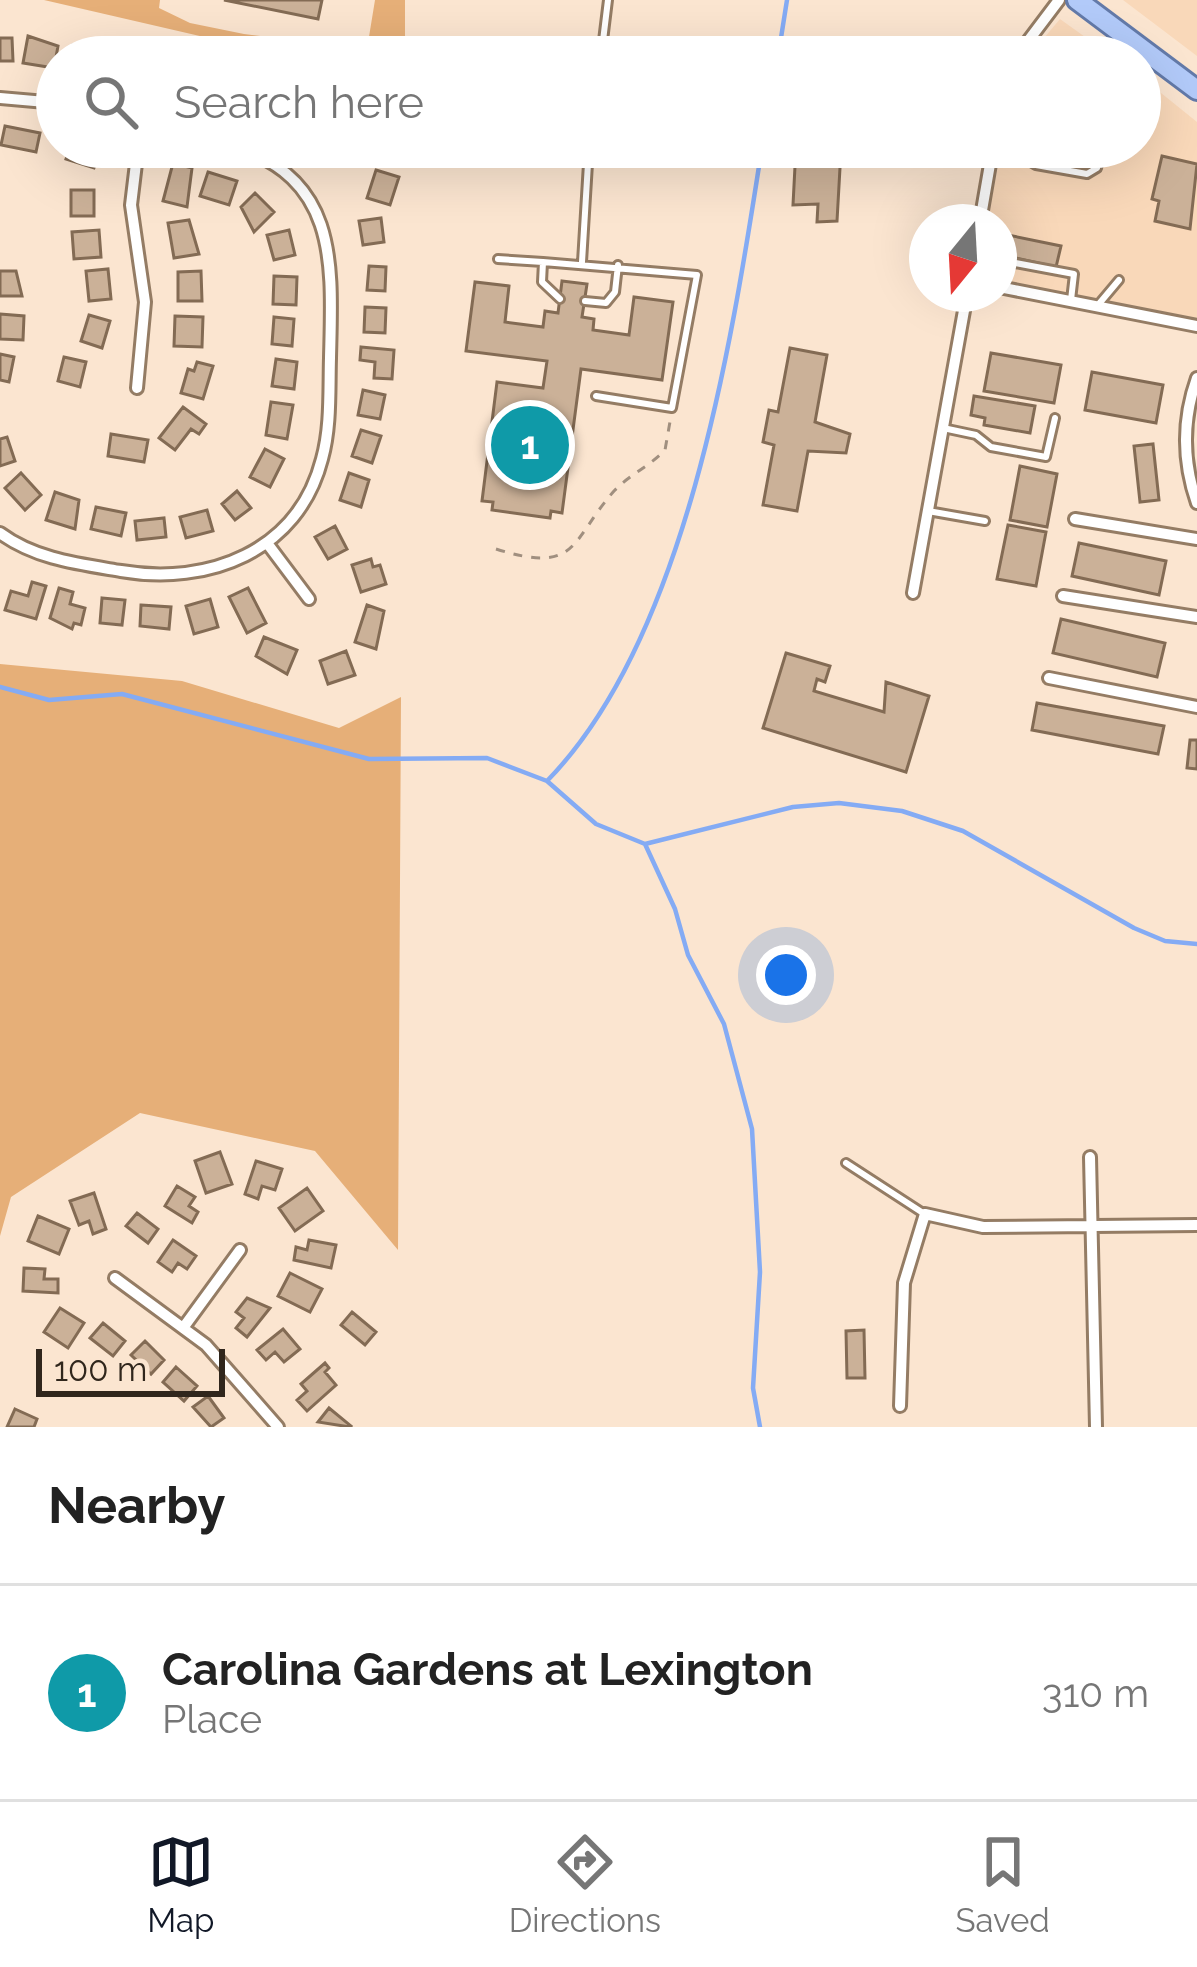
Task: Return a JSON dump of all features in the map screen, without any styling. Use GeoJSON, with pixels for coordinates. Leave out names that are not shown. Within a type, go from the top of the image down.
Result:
{"type":"FeatureCollection","features":[{"type":"Feature","properties":{"kind":"main road"},"geometry":{"type":"LineString","coordinates":[[1077,0],[1124,36]]}},
{"type":"Feature","properties":{"kind":"main road"},"geometry":{"type":"LineString","coordinates":[[1161,64],[1197,91]]}},
{"type":"Feature","properties":{"kind":"street"},"geometry":{"type":"LineString","coordinates":[[1032,36],[1059,0]]}},
{"type":"Feature","properties":{"kind":"street"},"geometry":{"type":"LineString","coordinates":[[0,98],[36,101]]}},
{"type":"Feature","properties":{"kind":"street"},"geometry":{"type":"LineString","coordinates":[[135,168],[131,205],[145,302],[137,388]]}},
{"type":"Feature","properties":{"kind":"street"},"geometry":{"type":"LineString","coordinates":[[0,532],[51,557],[173,578],[220,569],[267,543],[304,501],[323,457],[331,268],[322,224],[302,190],[276,168]]}},
{"type":"Feature","properties":{"kind":"street"},"geometry":{"type":"LineString","coordinates":[[983,204],[990,168]]}},
{"type":"Feature","properties":{"kind":"street"},"geometry":{"type":"LineString","coordinates":[[1017,290],[1197,326]]}},
{"type":"Feature","properties":{"kind":"street"},"geometry":{"type":"LineString","coordinates":[[913,593],[964,312]]}},
{"type":"Feature","properties":{"kind":"street"},"geometry":{"type":"LineString","coordinates":[[1196,494],[1186,407],[1197,378]]}},
{"type":"Feature","properties":{"kind":"street"},"geometry":{"type":"LineString","coordinates":[[1075,520],[1197,539]]}},
{"type":"Feature","properties":{"kind":"street"},"geometry":{"type":"LineString","coordinates":[[267,543],[309,599]]}},
{"type":"Feature","properties":{"kind":"street"},"geometry":{"type":"LineString","coordinates":[[1063,596],[1197,617]]}},
{"type":"Feature","properties":{"kind":"street"},"geometry":{"type":"LineString","coordinates":[[1049,678],[1197,707]]}},
{"type":"Feature","properties":{"kind":"street"},"geometry":{"type":"LineString","coordinates":[[1090,1157],[1096,1427]]}},
{"type":"Feature","properties":{"kind":"street"},"geometry":{"type":"LineString","coordinates":[[900,1406],[904,1283],[925,1214],[983,1227],[1197,1225]]}},
{"type":"Feature","properties":{"kind":"street"},"geometry":{"type":"LineString","coordinates":[[184,1328],[240,1250]]}},
{"type":"Feature","properties":{"kind":"street"},"geometry":{"type":"LineString","coordinates":[[115,1278],[231,1368],[278,1427]]}},
{"type":"Feature","properties":{"kind":"lane"},"geometry":{"type":"LineString","coordinates":[[604,36],[608,0]]}},
{"type":"Feature","properties":{"kind":"lane"},"geometry":{"type":"LineString","coordinates":[[582,262],[589,168]]}},
{"type":"Feature","properties":{"kind":"lane"},"geometry":{"type":"LineString","coordinates":[[1061,168],[1088,174],[1097,168]]}},
{"type":"Feature","properties":{"kind":"lane"},"geometry":{"type":"LineString","coordinates":[[498,259],[582,262],[697,275],[672,408],[596,396]]}},
{"type":"Feature","properties":{"kind":"lane"},"geometry":{"type":"LineString","coordinates":[[543,262],[542,282],[560,298]]}},
{"type":"Feature","properties":{"kind":"lane"},"geometry":{"type":"LineString","coordinates":[[1017,263],[1074,274],[1071,300]]}},
{"type":"Feature","properties":{"kind":"lane"},"geometry":{"type":"LineString","coordinates":[[585,301],[606,303],[615,292],[617,266]]}},
{"type":"Feature","properties":{"kind":"lane"},"geometry":{"type":"LineString","coordinates":[[1097,305],[1119,280]]}},
{"type":"Feature","properties":{"kind":"lane"},"geometry":{"type":"LineString","coordinates":[[943,428],[976,435],[992,447],[1046,457],[1055,418]]}},
{"type":"Feature","properties":{"kind":"lane"},"geometry":{"type":"LineString","coordinates":[[928,511],[986,521]]}},
{"type":"Feature","properties":{"kind":"lane"},"geometry":{"type":"LineString","coordinates":[[846,1163],[925,1214]]}},
{"type":"Feature","properties":{"kind":"path"},"geometry":{"type":"LineString","coordinates":[[496,550],[523,558],[563,554],[577,547],[610,496],[665,450],[672,408]]}},
{"type":"Feature","properties":{"kind":"shaded area"},"geometry":{"type":"Polygon","coordinates":[[[44,0],[160,0],[159,8],[190,23],[260,36],[199,36],[44,0]]]}},
{"type":"Feature","properties":{"kind":"shaded area"},"geometry":{"type":"Polygon","coordinates":[[[375,0],[405,0],[405,36],[369,36],[375,0]]]}},
{"type":"Feature","properties":{"kind":"shaded area"},"geometry":{"type":"Polygon","coordinates":[[[1123,0],[1197,0],[1197,56],[1123,0]]]}},
{"type":"Feature","properties":{"kind":"shaded area"},"geometry":{"type":"Polygon","coordinates":[[[1060,19],[1084,36],[1046,36],[1060,19]]]}},
{"type":"Feature","properties":{"kind":"shaded area"},"geometry":{"type":"Polygon","coordinates":[[[1161,93],[1197,122],[1197,318],[1017,283],[1017,204],[991,204],[998,168],[1161,168],[1161,93]]]}},
{"type":"Feature","properties":{"kind":"shaded area"},"geometry":{"type":"Polygon","coordinates":[[[0,664],[182,681],[339,728],[401,697],[398,1250],[315,1151],[140,1113],[11,1197],[0,1236],[0,664]]]}},
{"type":"Feature","properties":{"kind":"building"},"geometry":{"type":"Polygon","coordinates":[[[224,0],[322,0],[318,19],[224,0]]]}},
{"type":"Feature","properties":{"kind":"building"},"geometry":{"type":"Polygon","coordinates":[[[28,36],[36,39],[36,65],[23,63],[28,36]]]}},
{"type":"Feature","properties":{"kind":"building"},"geometry":{"type":"Polygon","coordinates":[[[0,38],[12,38],[13,61],[0,61],[0,38]]]}},
{"type":"Feature","properties":{"kind":"building"},"geometry":{"type":"Polygon","coordinates":[[[5,126],[36,132],[36,152],[1,145],[5,126]]]}},
{"type":"Feature","properties":{"kind":"building"},"geometry":{"type":"Polygon","coordinates":[[[1162,156],[1197,164],[1190,229],[1155,221],[1159,201],[1152,199],[1162,156]]]}},
{"type":"Feature","properties":{"kind":"building"},"geometry":{"type":"Polygon","coordinates":[[[172,168],[192,168],[187,207],[163,201],[172,168]]]}},
{"type":"Feature","properties":{"kind":"building"},"geometry":{"type":"Polygon","coordinates":[[[795,168],[840,168],[837,221],[817,222],[818,204],[793,205],[795,168]]]}},
{"type":"Feature","properties":{"kind":"building"},"geometry":{"type":"Polygon","coordinates":[[[376,170],[399,177],[390,205],[367,198],[376,170]]]}},
{"type":"Feature","properties":{"kind":"building"},"geometry":{"type":"Polygon","coordinates":[[[208,172],[237,181],[229,205],[200,196],[208,172]]]}},
{"type":"Feature","properties":{"kind":"building"},"geometry":{"type":"Polygon","coordinates":[[[71,190],[94,190],[94,216],[71,216],[71,190]]]}},
{"type":"Feature","properties":{"kind":"building"},"geometry":{"type":"Polygon","coordinates":[[[255,193],[274,212],[254,232],[241,207],[255,193]]]}},
{"type":"Feature","properties":{"kind":"building"},"geometry":{"type":"Polygon","coordinates":[[[381,218],[384,242],[363,245],[359,221],[381,218]]]}},
{"type":"Feature","properties":{"kind":"building"},"geometry":{"type":"Polygon","coordinates":[[[189,220],[199,254],[174,258],[168,223],[189,220]]]}},
{"type":"Feature","properties":{"kind":"building"},"geometry":{"type":"Polygon","coordinates":[[[99,230],[101,257],[74,259],[72,232],[99,230]]]}},
{"type":"Feature","properties":{"kind":"building"},"geometry":{"type":"Polygon","coordinates":[[[289,230],[295,255],[274,260],[267,235],[289,230]]]}},
{"type":"Feature","properties":{"kind":"building"},"geometry":{"type":"Polygon","coordinates":[[[1017,237],[1061,246],[1056,267],[1017,258],[1017,237]]]}},
{"type":"Feature","properties":{"kind":"building"},"geometry":{"type":"Polygon","coordinates":[[[369,266],[386,267],[385,291],[367,290],[369,266]]]}},
{"type":"Feature","properties":{"kind":"building"},"geometry":{"type":"Polygon","coordinates":[[[108,269],[111,299],[89,301],[86,271],[108,269]]]}},
{"type":"Feature","properties":{"kind":"building"},"geometry":{"type":"Polygon","coordinates":[[[0,271],[16,271],[22,296],[0,296],[0,271]]]}},
{"type":"Feature","properties":{"kind":"building"},"geometry":{"type":"Polygon","coordinates":[[[201,271],[202,301],[178,301],[178,272],[201,271]]]}},
{"type":"Feature","properties":{"kind":"building"},"geometry":{"type":"Polygon","coordinates":[[[274,276],[297,277],[296,305],[273,304],[274,276]]]}},
{"type":"Feature","properties":{"kind":"building"},"geometry":{"type":"Polygon","coordinates":[[[562,281],[587,284],[582,317],[594,319],[593,330],[629,335],[634,297],[673,302],[662,380],[581,369],[562,513],[551,511],[550,518],[492,510],[493,502],[482,501],[497,382],[543,388],[547,361],[466,351],[475,282],[509,286],[505,322],[543,327],[545,311],[558,313],[562,281]]]}},
{"type":"Feature","properties":{"kind":"building"},"geometry":{"type":"Polygon","coordinates":[[[365,307],[386,308],[385,333],[364,332],[365,307]]]}},
{"type":"Feature","properties":{"kind":"building"},"geometry":{"type":"Polygon","coordinates":[[[0,314],[24,316],[23,340],[0,339],[0,314]]]}},
{"type":"Feature","properties":{"kind":"building"},"geometry":{"type":"Polygon","coordinates":[[[89,315],[110,321],[102,348],[81,341],[89,315]]]}},
{"type":"Feature","properties":{"kind":"building"},"geometry":{"type":"Polygon","coordinates":[[[175,316],[203,317],[202,347],[174,346],[175,316]]]}},
{"type":"Feature","properties":{"kind":"building"},"geometry":{"type":"Polygon","coordinates":[[[274,317],[294,319],[292,346],[272,344],[274,317]]]}},
{"type":"Feature","properties":{"kind":"building"},"geometry":{"type":"Polygon","coordinates":[[[361,347],[394,350],[392,379],[374,378],[375,362],[360,360],[361,347]]]}},
{"type":"Feature","properties":{"kind":"building"},"geometry":{"type":"Polygon","coordinates":[[[790,348],[827,355],[815,422],[850,434],[846,453],[808,451],[797,511],[763,505],[774,445],[763,442],[769,410],[778,412],[790,348]]]}},
{"type":"Feature","properties":{"kind":"building"},"geometry":{"type":"Polygon","coordinates":[[[991,353],[1061,365],[1054,403],[984,391],[991,353]]]}},
{"type":"Feature","properties":{"kind":"building"},"geometry":{"type":"Polygon","coordinates":[[[0,354],[14,357],[9,382],[0,380],[0,354]]]}},
{"type":"Feature","properties":{"kind":"building"},"geometry":{"type":"Polygon","coordinates":[[[64,357],[86,362],[80,387],[58,381],[64,357]]]}},
{"type":"Feature","properties":{"kind":"building"},"geometry":{"type":"Polygon","coordinates":[[[276,359],[297,362],[294,389],[272,386],[276,359]]]}},
{"type":"Feature","properties":{"kind":"building"},"geometry":{"type":"Polygon","coordinates":[[[197,362],[213,366],[203,399],[181,393],[188,369],[194,371],[197,362]]]}},
{"type":"Feature","properties":{"kind":"building"},"geometry":{"type":"Polygon","coordinates":[[[1092,372],[1163,385],[1156,423],[1085,410],[1092,372]]]}},
{"type":"Feature","properties":{"kind":"building"},"geometry":{"type":"Polygon","coordinates":[[[363,390],[385,395],[380,419],[358,415],[363,390]]]}},
{"type":"Feature","properties":{"kind":"building"},"geometry":{"type":"Polygon","coordinates":[[[974,396],[1035,406],[1030,433],[984,425],[985,418],[971,415],[974,396]]]}},
{"type":"Feature","properties":{"kind":"building"},"geometry":{"type":"Polygon","coordinates":[[[271,402],[293,405],[287,439],[266,435],[271,402]]]}},
{"type":"Feature","properties":{"kind":"building"},"geometry":{"type":"Polygon","coordinates":[[[183,407],[206,424],[199,434],[191,429],[175,450],[159,438],[183,407]]]}},
{"type":"Feature","properties":{"kind":"building"},"geometry":{"type":"Polygon","coordinates":[[[361,430],[381,436],[372,463],[352,456],[361,430]]]}},
{"type":"Feature","properties":{"kind":"building"},"geometry":{"type":"Polygon","coordinates":[[[111,434],[148,440],[144,462],[108,456],[111,434]]]}},
{"type":"Feature","properties":{"kind":"building"},"geometry":{"type":"Polygon","coordinates":[[[7,437],[15,461],[0,466],[0,439],[7,437]]]}},
{"type":"Feature","properties":{"kind":"building"},"geometry":{"type":"Polygon","coordinates":[[[1153,444],[1159,500],[1140,502],[1134,446],[1153,444]]]}},
{"type":"Feature","properties":{"kind":"building"},"geometry":{"type":"Polygon","coordinates":[[[265,449],[284,459],[270,487],[250,477],[265,449]]]}},
{"type":"Feature","properties":{"kind":"building"},"geometry":{"type":"Polygon","coordinates":[[[1020,466],[1057,474],[1047,527],[1010,520],[1020,466]]]}},
{"type":"Feature","properties":{"kind":"building"},"geometry":{"type":"Polygon","coordinates":[[[21,473],[41,495],[25,510],[5,488],[21,473]]]}},
{"type":"Feature","properties":{"kind":"building"},"geometry":{"type":"Polygon","coordinates":[[[349,473],[369,480],[361,507],[340,500],[349,473]]]}},
{"type":"Feature","properties":{"kind":"building"},"geometry":{"type":"Polygon","coordinates":[[[237,491],[251,508],[235,520],[222,504],[237,491]]]}},
{"type":"Feature","properties":{"kind":"building"},"geometry":{"type":"Polygon","coordinates":[[[55,492],[79,500],[75,529],[46,520],[55,492]]]}},
{"type":"Feature","properties":{"kind":"building"},"geometry":{"type":"Polygon","coordinates":[[[96,507],[126,513],[121,536],[91,529],[96,507]]]}},
{"type":"Feature","properties":{"kind":"building"},"geometry":{"type":"Polygon","coordinates":[[[207,510],[213,531],[186,538],[180,517],[207,510]]]}},
{"type":"Feature","properties":{"kind":"building"},"geometry":{"type":"Polygon","coordinates":[[[164,518],[166,537],[137,540],[135,521],[164,518]]]}},
{"type":"Feature","properties":{"kind":"building"},"geometry":{"type":"Polygon","coordinates":[[[1008,525],[1046,532],[1036,586],[997,579],[1008,525]]]}},
{"type":"Feature","properties":{"kind":"building"},"geometry":{"type":"Polygon","coordinates":[[[335,526],[347,549],[328,559],[315,537],[335,526]]]}},
{"type":"Feature","properties":{"kind":"building"},"geometry":{"type":"Polygon","coordinates":[[[1079,543],[1166,561],[1159,595],[1072,576],[1079,543]]]}},
{"type":"Feature","properties":{"kind":"building"},"geometry":{"type":"Polygon","coordinates":[[[371,559],[373,567],[380,565],[386,584],[361,592],[352,565],[371,559]]]}},
{"type":"Feature","properties":{"kind":"building"},"geometry":{"type":"Polygon","coordinates":[[[32,582],[46,586],[36,619],[5,610],[11,591],[28,596],[32,582]]]}},
{"type":"Feature","properties":{"kind":"building"},"geometry":{"type":"Polygon","coordinates":[[[59,588],[73,592],[70,604],[85,608],[81,625],[74,623],[72,629],[50,618],[59,588]]]}},
{"type":"Feature","properties":{"kind":"building"},"geometry":{"type":"Polygon","coordinates":[[[248,588],[266,623],[247,633],[229,597],[248,588]]]}},
{"type":"Feature","properties":{"kind":"building"},"geometry":{"type":"Polygon","coordinates":[[[102,598],[125,600],[122,625],[100,623],[102,598]]]}},
{"type":"Feature","properties":{"kind":"building"},"geometry":{"type":"Polygon","coordinates":[[[210,599],[218,627],[194,634],[186,606],[210,599]]]}},
{"type":"Feature","properties":{"kind":"building"},"geometry":{"type":"Polygon","coordinates":[[[141,605],[171,607],[169,629],[140,626],[141,605]]]}},
{"type":"Feature","properties":{"kind":"building"},"geometry":{"type":"Polygon","coordinates":[[[367,605],[384,611],[376,649],[355,642],[367,605]]]}},
{"type":"Feature","properties":{"kind":"building"},"geometry":{"type":"Polygon","coordinates":[[[1061,619],[1165,643],[1157,677],[1053,653],[1061,619]]]}},
{"type":"Feature","properties":{"kind":"building"},"geometry":{"type":"Polygon","coordinates":[[[264,637],[297,650],[287,674],[256,656],[264,637]]]}},
{"type":"Feature","properties":{"kind":"building"},"geometry":{"type":"Polygon","coordinates":[[[346,651],[355,675],[328,684],[320,661],[346,651]]]}},
{"type":"Feature","properties":{"kind":"building"},"geometry":{"type":"Polygon","coordinates":[[[786,653],[830,666],[825,682],[817,679],[814,691],[884,712],[886,682],[929,696],[906,772],[763,728],[786,653]]]}},
{"type":"Feature","properties":{"kind":"building"},"geometry":{"type":"Polygon","coordinates":[[[1037,703],[1164,726],[1158,754],[1032,730],[1037,703]]]}},
{"type":"Feature","properties":{"kind":"building"},"geometry":{"type":"Polygon","coordinates":[[[1190,740],[1197,740],[1197,769],[1187,768],[1190,740]]]}},
{"type":"Feature","properties":{"kind":"building"},"geometry":{"type":"Polygon","coordinates":[[[220,1152],[232,1184],[206,1193],[195,1161],[220,1152]]]}},
{"type":"Feature","properties":{"kind":"building"},"geometry":{"type":"Polygon","coordinates":[[[256,1161],[282,1169],[275,1190],[262,1186],[258,1199],[245,1194],[256,1161]]]}},
{"type":"Feature","properties":{"kind":"building"},"geometry":{"type":"Polygon","coordinates":[[[177,1186],[195,1197],[189,1206],[198,1212],[192,1223],[165,1206],[177,1186]]]}},
{"type":"Feature","properties":{"kind":"building"},"geometry":{"type":"Polygon","coordinates":[[[307,1188],[323,1211],[295,1231],[279,1208],[307,1188]]]}},
{"type":"Feature","properties":{"kind":"building"},"geometry":{"type":"Polygon","coordinates":[[[94,1193],[106,1229],[93,1234],[89,1221],[79,1225],[70,1201],[94,1193]]]}},
{"type":"Feature","properties":{"kind":"building"},"geometry":{"type":"Polygon","coordinates":[[[137,1213],[158,1229],[148,1243],[126,1226],[137,1213]]]}},
{"type":"Feature","properties":{"kind":"building"},"geometry":{"type":"Polygon","coordinates":[[[38,1216],[69,1229],[59,1254],[28,1241],[38,1216]]]}},
{"type":"Feature","properties":{"kind":"building"},"geometry":{"type":"Polygon","coordinates":[[[173,1240],[196,1256],[187,1269],[178,1263],[172,1272],[158,1262],[173,1240]]]}},
{"type":"Feature","properties":{"kind":"building"},"geometry":{"type":"Polygon","coordinates":[[[309,1240],[336,1245],[331,1268],[294,1260],[296,1247],[307,1250],[309,1240]]]}},
{"type":"Feature","properties":{"kind":"building"},"geometry":{"type":"Polygon","coordinates":[[[24,1268],[45,1269],[44,1279],[58,1279],[58,1293],[23,1291],[24,1268]]]}},
{"type":"Feature","properties":{"kind":"building"},"geometry":{"type":"Polygon","coordinates":[[[290,1273],[322,1289],[310,1312],[278,1296],[290,1273]]]}},
{"type":"Feature","properties":{"kind":"building"},"geometry":{"type":"Polygon","coordinates":[[[247,1298],[270,1308],[247,1337],[236,1328],[244,1318],[236,1312],[247,1298]]]}},
{"type":"Feature","properties":{"kind":"building"},"geometry":{"type":"Polygon","coordinates":[[[60,1308],[84,1323],[68,1348],[44,1332],[60,1308]]]}},
{"type":"Feature","properties":{"kind":"building"},"geometry":{"type":"Polygon","coordinates":[[[352,1312],[376,1332],[365,1345],[341,1325],[352,1312]]]}},
{"type":"Feature","properties":{"kind":"building"},"geometry":{"type":"Polygon","coordinates":[[[103,1323],[125,1341],[113,1356],[90,1338],[103,1323]]]}},
{"type":"Feature","properties":{"kind":"building"},"geometry":{"type":"Polygon","coordinates":[[[283,1329],[300,1349],[284,1362],[275,1352],[266,1360],[257,1350],[283,1329]]]}},
{"type":"Feature","properties":{"kind":"building"},"geometry":{"type":"Polygon","coordinates":[[[864,1330],[865,1378],[847,1378],[846,1331],[864,1330]]]}},
{"type":"Feature","properties":{"kind":"building"},"geometry":{"type":"Polygon","coordinates":[[[145,1341],[164,1360],[151,1374],[131,1355],[145,1341]]]}},
{"type":"Feature","properties":{"kind":"building"},"geometry":{"type":"Polygon","coordinates":[[[325,1363],[329,1368],[325,1372],[336,1385],[307,1411],[297,1400],[307,1391],[301,1384],[325,1363]]]}},
{"type":"Feature","properties":{"kind":"building"},"geometry":{"type":"Polygon","coordinates":[[[176,1367],[197,1386],[184,1401],[163,1382],[176,1367]]]}},
{"type":"Feature","properties":{"kind":"building"},"geometry":{"type":"Polygon","coordinates":[[[208,1396],[224,1418],[211,1427],[193,1407],[208,1396]]]}},
{"type":"Feature","properties":{"kind":"building"},"geometry":{"type":"Polygon","coordinates":[[[329,1408],[351,1426],[318,1422],[329,1408]]]}},
{"type":"Feature","properties":{"kind":"building"},"geometry":{"type":"Polygon","coordinates":[[[15,1409],[37,1419],[34,1427],[7,1427],[15,1409]]]}},
{"type":"Feature","properties":{"kind":"waterway"},"geometry":{"type":"LineString","coordinates":[[781,36],[787,0]]}},
{"type":"Feature","properties":{"kind":"waterway"},"geometry":{"type":"LineString","coordinates":[[547,781],[595,721],[635,649],[669,568],[718,395],[758,168]]}},
{"type":"Feature","properties":{"kind":"waterway"},"geometry":{"type":"LineString","coordinates":[[0,687],[49,700],[122,694],[369,759],[487,758],[547,781],[596,824],[645,844],[793,807],[839,803],[902,811],[963,831],[1134,928],[1165,941],[1197,944]]}},
{"type":"Feature","properties":{"kind":"waterway"},"geometry":{"type":"LineString","coordinates":[[645,844],[675,909],[688,955],[724,1024],[752,1129],[760,1272],[753,1388],[760,1427]]}},
{"type":"Feature","properties":{"kind":"place","name":"Carolina Gardens at Lexington"},"geometry":{"type":"Point","coordinates":[530,445]}}]}
